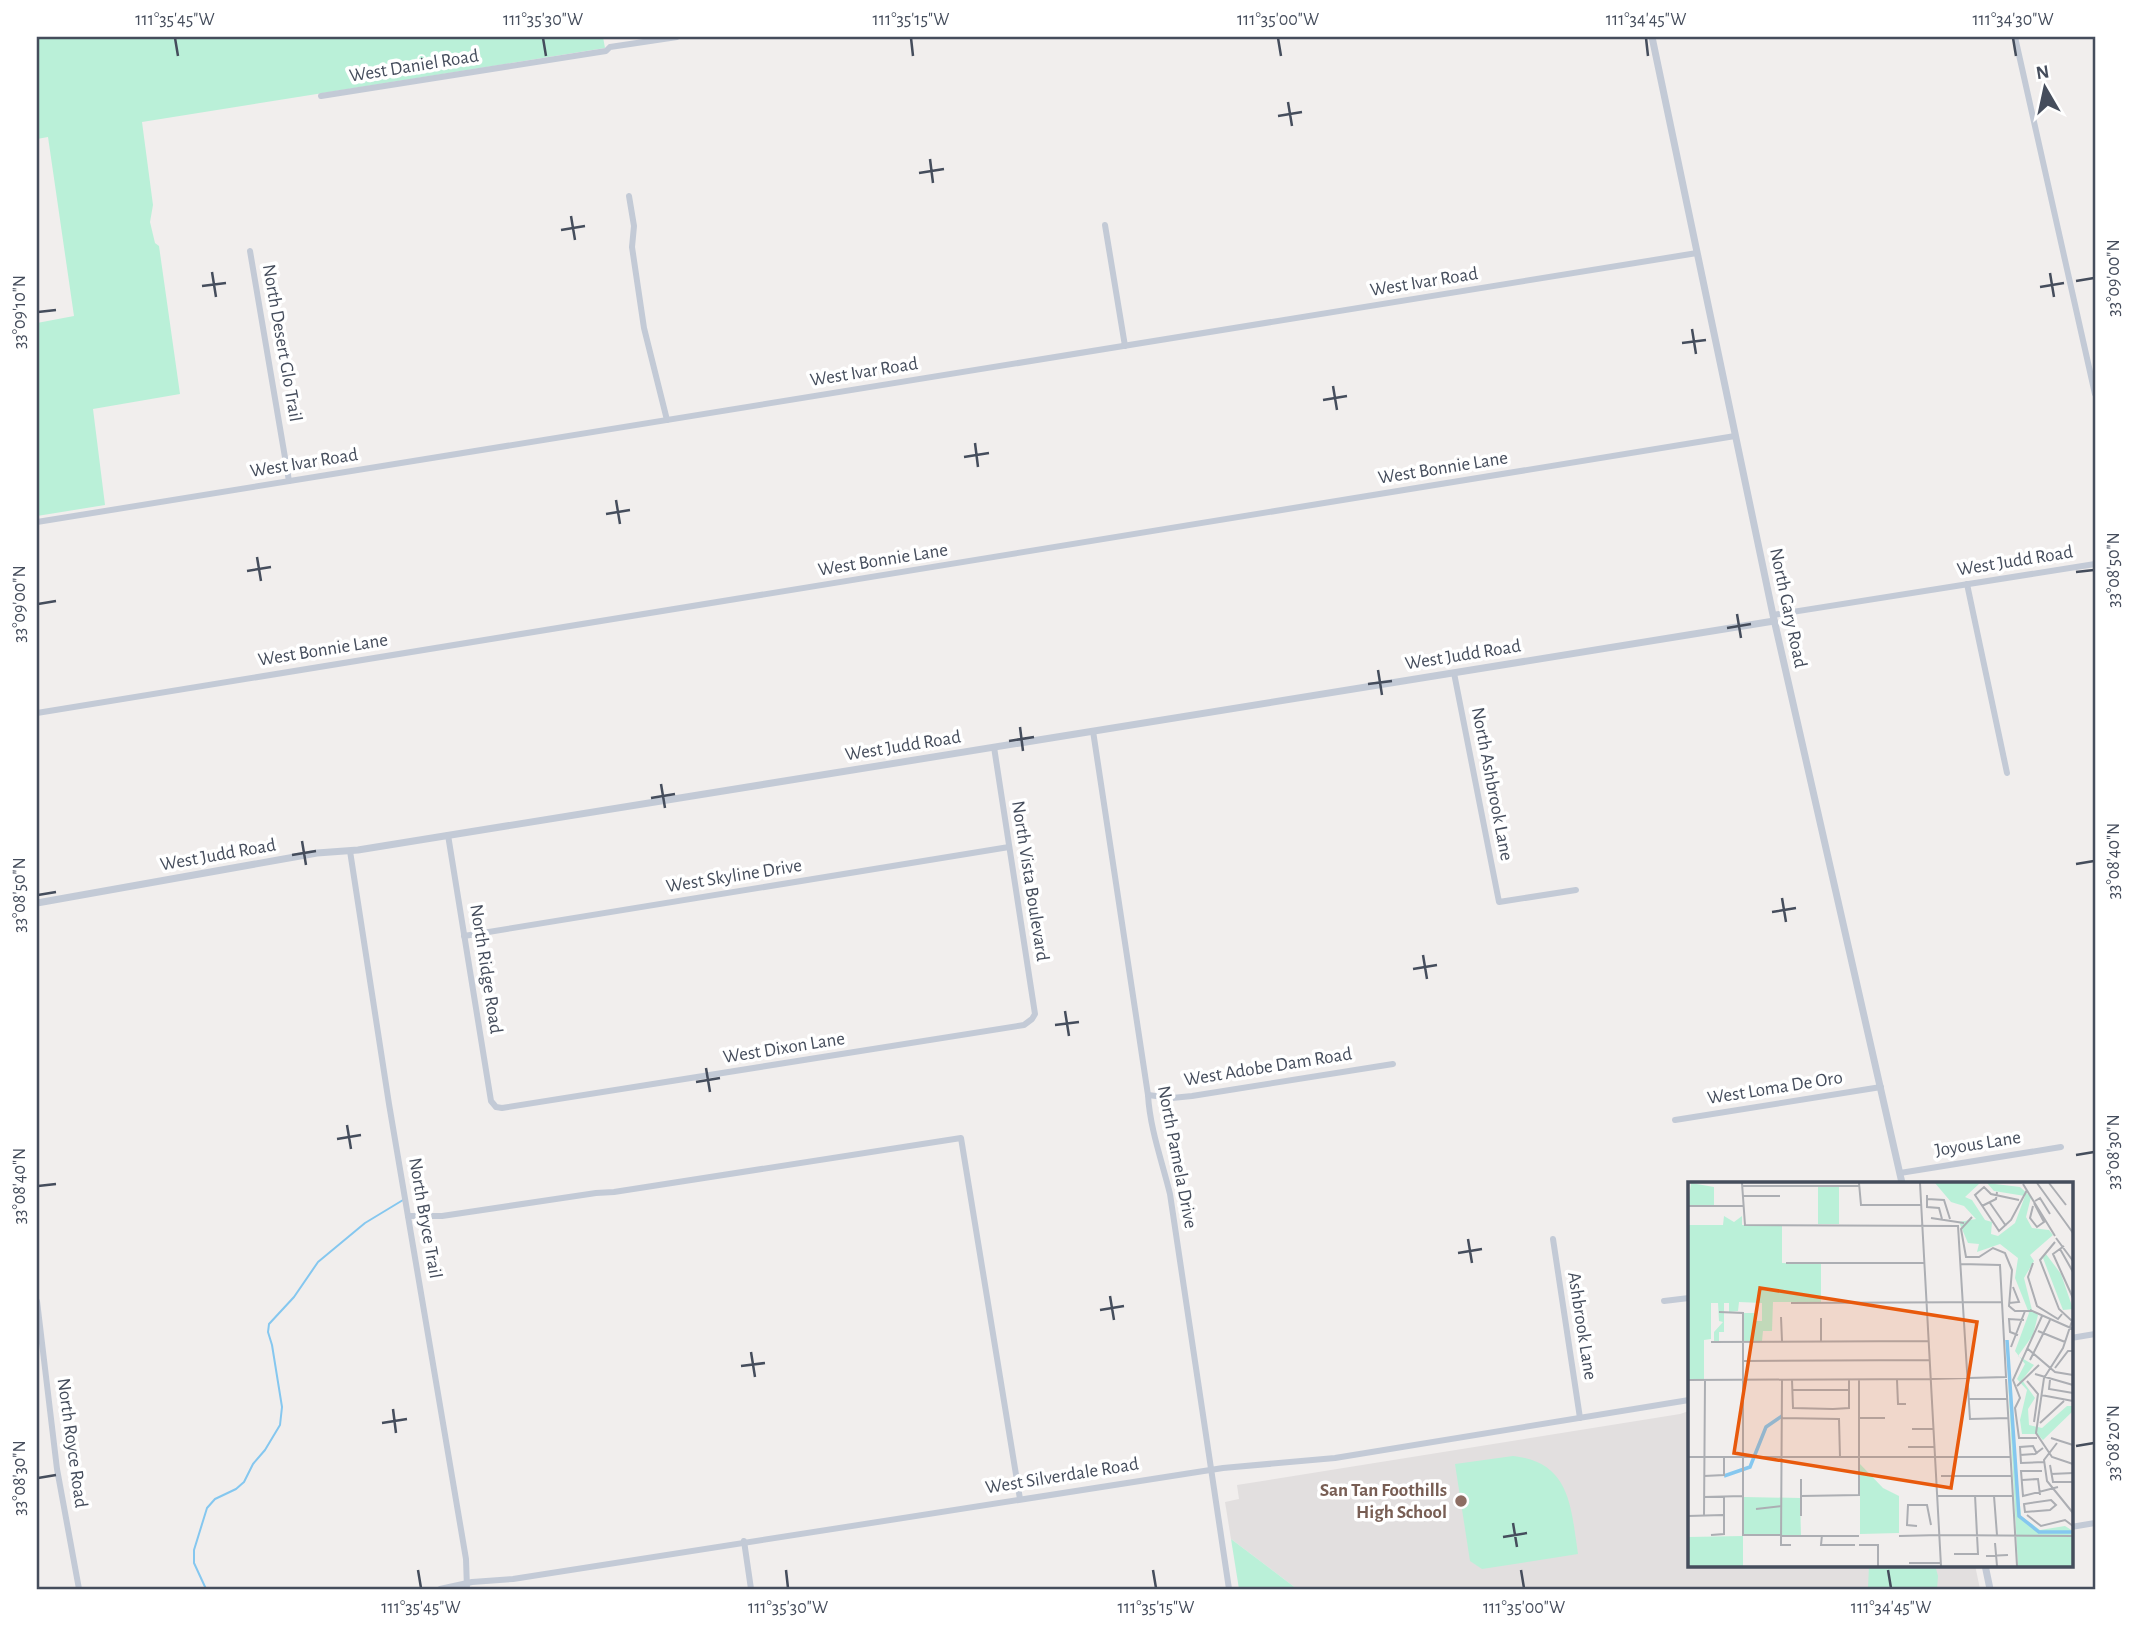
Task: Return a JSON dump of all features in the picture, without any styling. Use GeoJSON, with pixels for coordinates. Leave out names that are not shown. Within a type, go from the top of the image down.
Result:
{"type":"FeatureCollection","features":[{"type":"Feature","properties":{"kind":"street","name":"West Daniel Road"},"geometry":{"type":"LineString","coordinates":[[321,96],[606,51],[610,47],[677,37]]}},
{"type":"Feature","properties":{"kind":"street","name":"North Gary Road"},"geometry":{"type":"LineString","coordinates":[[1652,37],[1774,618],[1902,1182]]}},
{"type":"Feature","properties":{"kind":"street"},"geometry":{"type":"LineString","coordinates":[[2015,37],[2095,394]]}},
{"type":"Feature","properties":{"kind":"street"},"geometry":{"type":"LineString","coordinates":[[629,196],[634,226],[632,247],[644,328],[667,420]]}},
{"type":"Feature","properties":{"kind":"street"},"geometry":{"type":"LineString","coordinates":[[1105,225],[1125,346]]}},
{"type":"Feature","properties":{"kind":"street","name":"North Desert Glo Trail"},"geometry":{"type":"LineString","coordinates":[[250,251],[289,481]]}},
{"type":"Feature","properties":{"kind":"street","name":"West Ivar Road"},"geometry":{"type":"LineString","coordinates":[[37,522],[1697,253]]}},
{"type":"Feature","properties":{"kind":"street","name":"West Bonnie Lane"},"geometry":{"type":"LineString","coordinates":[[37,713],[1735,436]]}},
{"type":"Feature","properties":{"kind":"street","name":"West Judd Road"},"geometry":{"type":"LineString","coordinates":[[37,903],[317,853],[350,851],[1454,673],[2095,564]]}},
{"type":"Feature","properties":{"kind":"street"},"geometry":{"type":"LineString","coordinates":[[1967,584],[2007,773]]}},
{"type":"Feature","properties":{"kind":"street","name":"North Ashbrook Lane"},"geometry":{"type":"LineString","coordinates":[[1454,673],[1499,902],[1576,890]]}},
{"type":"Feature","properties":{"kind":"street","name":"North Pamela Drive"},"geometry":{"type":"LineString","coordinates":[[1093,731],[1150,1121],[1170,1194],[1230,1589]]}},
{"type":"Feature","properties":{"kind":"street","name":"North Vista Boulevard"},"geometry":{"type":"LineString","coordinates":[[994,747],[1035,1014],[1032,1019]]}},
{"type":"Feature","properties":{"kind":"street","name":"North Ridge Road"},"geometry":{"type":"LineString","coordinates":[[448,835],[491,1101],[496,1107]]}},
{"type":"Feature","properties":{"kind":"street","name":"West Skyline Drive"},"geometry":{"type":"LineString","coordinates":[[464,936],[1009,847]]}},
{"type":"Feature","properties":{"kind":"street","name":"North Bryce Trail"},"geometry":{"type":"LineString","coordinates":[[350,851],[466,1559],[467,1586]]}},
{"type":"Feature","properties":{"kind":"street","name":"West Dixon Lane"},"geometry":{"type":"LineString","coordinates":[[496,1107],[883,1049],[1024,1025],[1032,1019]]}},
{"type":"Feature","properties":{"kind":"street","name":"West Adobe Dam Road"},"geometry":{"type":"LineString","coordinates":[[1148,1095],[1172,1098],[1192,1096],[1393,1065]]}},
{"type":"Feature","properties":{"kind":"street","name":"West Loma De Oro"},"geometry":{"type":"LineString","coordinates":[[1675,1120],[1881,1087]]}},
{"type":"Feature","properties":{"kind":"street"},"geometry":{"type":"LineString","coordinates":[[408,1216],[442,1216],[596,1192],[614,1192],[961,1138],[1020,1499]]}},
{"type":"Feature","properties":{"kind":"street","name":"Joyous Lane"},"geometry":{"type":"LineString","coordinates":[[1900,1173],[2061,1147]]}},
{"type":"Feature","properties":{"kind":"street","name":"Ashbrook Lane"},"geometry":{"type":"LineString","coordinates":[[1553,1238],[1580,1418]]}},
{"type":"Feature","properties":{"kind":"street"},"geometry":{"type":"LineString","coordinates":[[1664,1301],[1688,1298]]}},
{"type":"Feature","properties":{"kind":"street","name":"North Royce Road"},"geometry":{"type":"LineString","coordinates":[[37,1301],[57,1469],[79,1589]]}},
{"type":"Feature","properties":{"kind":"street"},"geometry":{"type":"LineString","coordinates":[[2072,1338],[2095,1334]]}},
{"type":"Feature","properties":{"kind":"street","name":"West Silverdale Road"},"geometry":{"type":"LineString","coordinates":[[440,1589],[1213,1469],[1335,1458],[1688,1400]]}},
{"type":"Feature","properties":{"kind":"street"},"geometry":{"type":"LineString","coordinates":[[2072,1527],[2095,1523]]}},
{"type":"Feature","properties":{"kind":"street"},"geometry":{"type":"LineString","coordinates":[[744,1541],[751,1589]]}},
{"type":"Feature","properties":{"kind":"street"},"geometry":{"type":"LineString","coordinates":[[1985,1566],[1990,1589]]}},
{"type":"Feature","properties":{"kind":"shaded area","name":"San Tan Foothills High School"},"geometry":{"type":"Polygon","coordinates":[[[1688,1411],[1688,1566],[1975,1566],[1980,1589],[1297,1589],[1231,1539],[1225,1502],[1239,1499],[1237,1485],[1688,1411]]]}},
{"type":"Feature","properties":{"kind":"green space"},"geometry":{"type":"Polygon","coordinates":[[[37,37],[603,37],[605,48],[142,122],[153,205],[150,222],[155,243],[159,246],[180,394],[93,409],[105,505],[37,516],[37,323],[74,316],[48,137],[37,139],[37,37]]]}},
{"type":"Feature","properties":{"kind":"green space"},"geometry":{"type":"Polygon","coordinates":[[[1513,1456],[1547,1467],[1565,1490],[1570,1504],[1578,1554],[1482,1569],[1470,1561],[1455,1464],[1513,1456]]]}},
{"type":"Feature","properties":{"kind":"green space"},"geometry":{"type":"Polygon","coordinates":[[[1231,1539],[1297,1589],[1239,1589],[1231,1539]]]}},
{"type":"Feature","properties":{"kind":"green space"},"geometry":{"type":"Polygon","coordinates":[[[1869,1566],[1935,1566],[1938,1576],[1937,1589],[1868,1589],[1869,1566]]]}},
{"type":"Feature","properties":{"kind":"waterway"},"geometry":{"type":"LineString","coordinates":[[206,1589],[194,1563],[194,1550],[207,1508],[215,1499],[244,1482],[280,1425],[282,1407],[268,1332],[269,1324],[294,1297],[318,1262],[365,1223],[403,1200]]}},
{"type":"Feature","properties":{"kind":"place","name":"San Tan Foothills High School"},"geometry":{"type":"Point","coordinates":[1461,1501]}}]}
